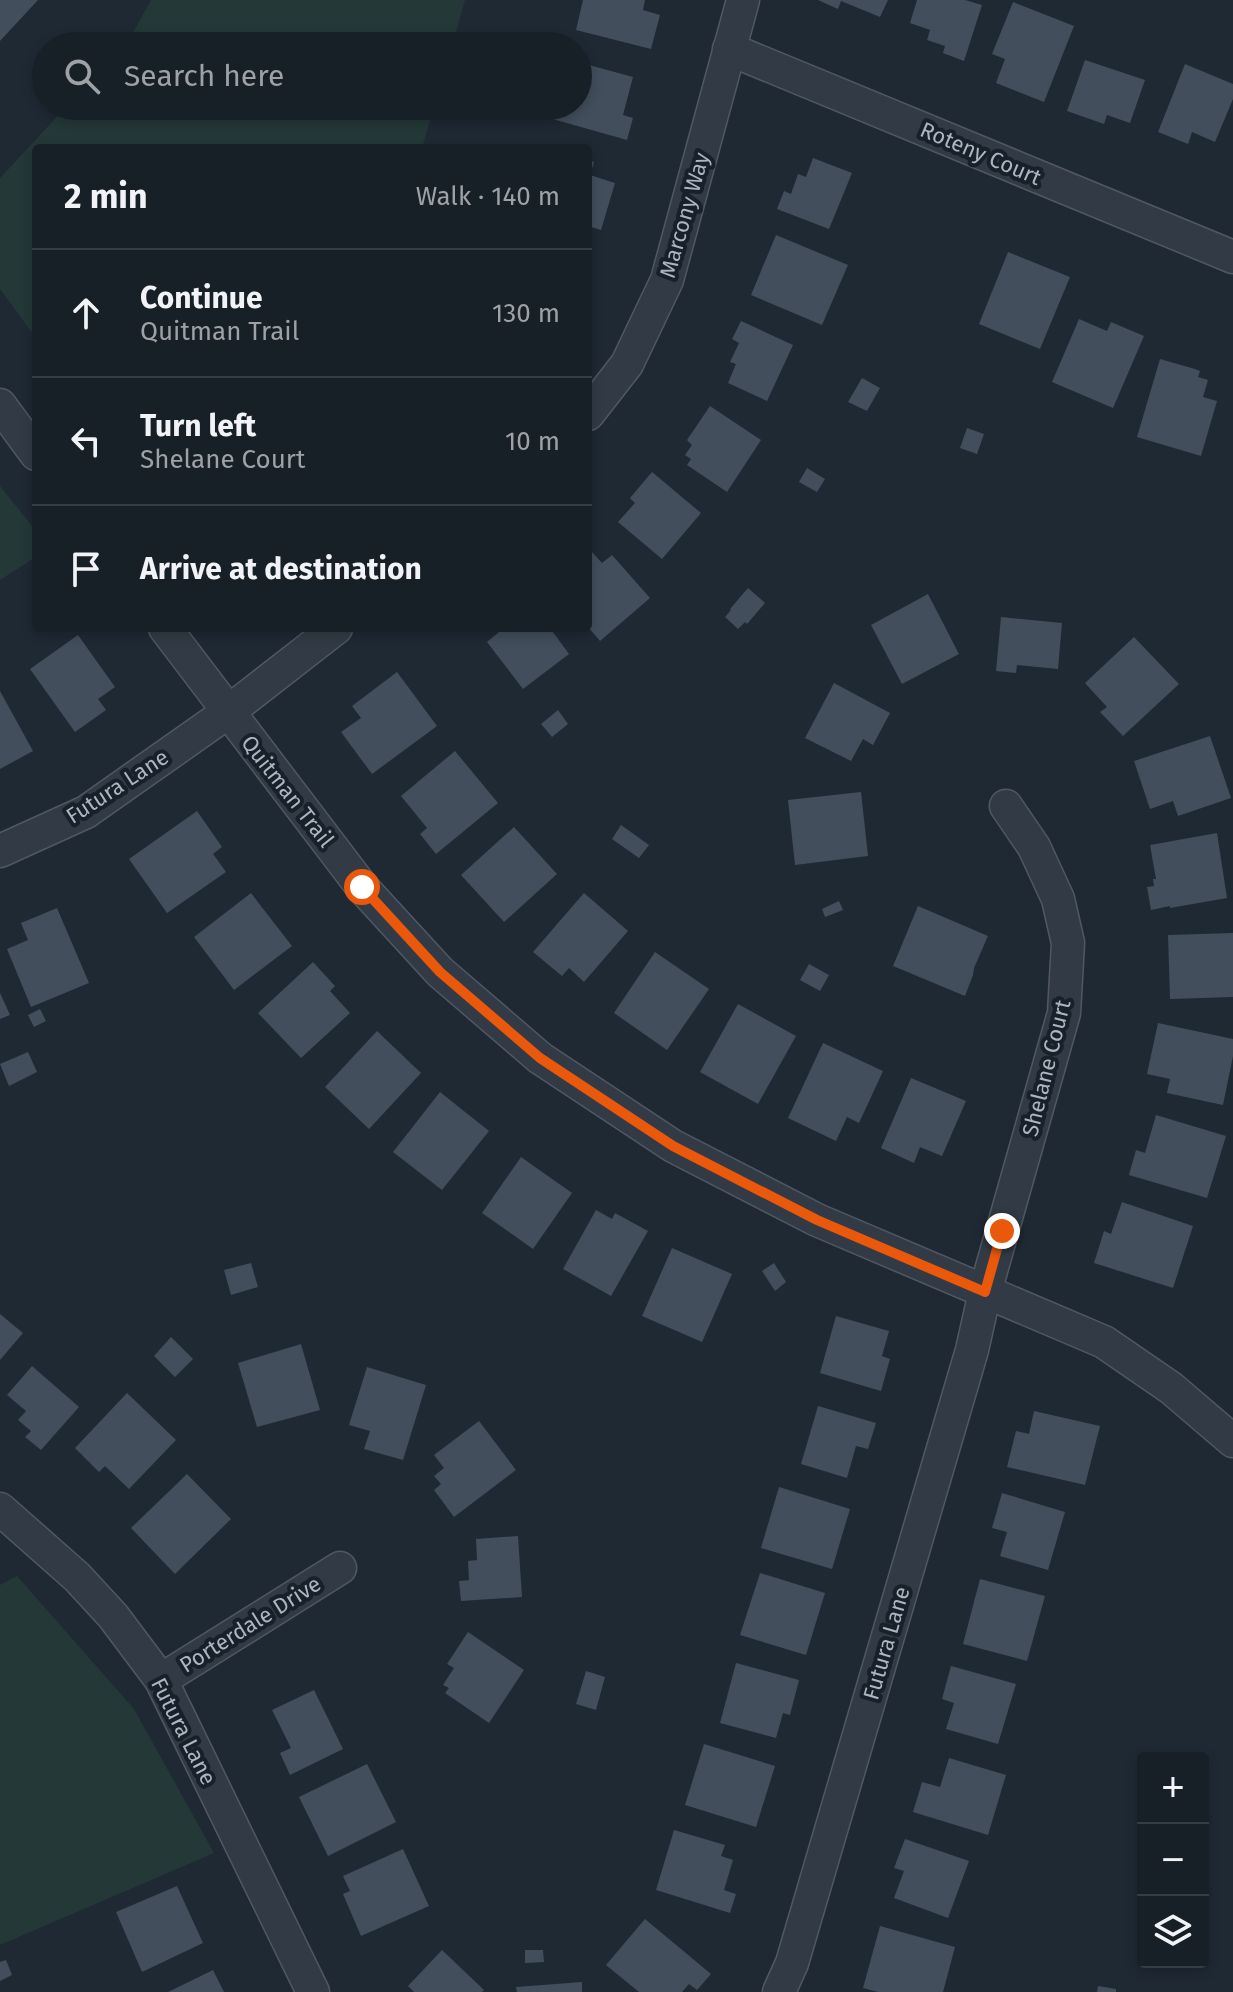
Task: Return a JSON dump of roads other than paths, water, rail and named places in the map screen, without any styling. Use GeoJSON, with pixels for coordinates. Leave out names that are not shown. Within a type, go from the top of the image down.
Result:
{"type":"FeatureCollection","features":[{"type":"Feature","properties":{"kind":"street","name":"Marcony Way"},"geometry":{"type":"LineString","coordinates":[[592,409],[627,364],[667,280],[743,0]]}},
{"type":"Feature","properties":{"kind":"street","name":"Roteny Court"},"geometry":{"type":"LineString","coordinates":[[729,49],[1233,257]]}},
{"type":"Feature","properties":{"kind":"street"},"geometry":{"type":"LineString","coordinates":[[0,405],[32,449]]}},
{"type":"Feature","properties":{"kind":"street","name":"Quitman Trail"},"geometry":{"type":"LineString","coordinates":[[168,632],[362,887],[440,972],[540,1058],[673,1146],[817,1220],[1104,1342],[1171,1388],[1233,1441]]}},
{"type":"Feature","properties":{"kind":"street"},"geometry":{"type":"LineString","coordinates":[[228,712],[331,632]]}},
{"type":"Feature","properties":{"kind":"street","name":"Futura Lane"},"geometry":{"type":"LineString","coordinates":[[0,851],[86,812],[228,712]]}},
{"type":"Feature","properties":{"kind":"street","name":"Shelane Court"},"geometry":{"type":"LineString","coordinates":[[985,1292],[1064,1013],[1068,943],[1058,899],[1034,847],[1006,806]]}},
{"type":"Feature","properties":{"kind":"street","name":"Futura Lane"},"geometry":{"type":"LineString","coordinates":[[779,1992],[797,1947],[972,1350],[985,1292]]}},
{"type":"Feature","properties":{"kind":"street","name":"Futura Lane"},"geometry":{"type":"LineString","coordinates":[[0,1509],[77,1577],[113,1616],[161,1680],[313,1992]]}},
{"type":"Feature","properties":{"kind":"street","name":"Porterdale Drive"},"geometry":{"type":"LineString","coordinates":[[161,1680],[340,1568]]}}]}
